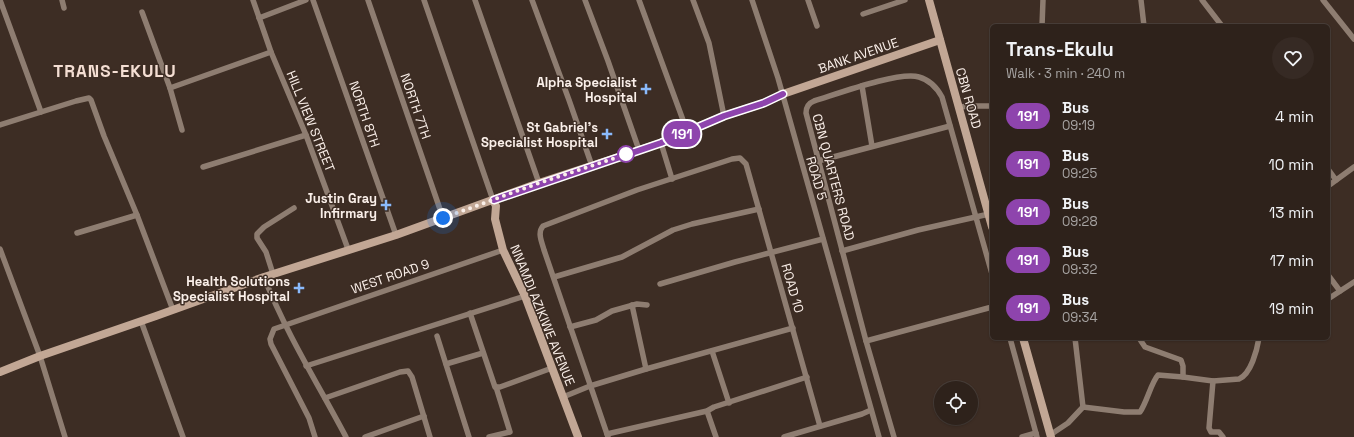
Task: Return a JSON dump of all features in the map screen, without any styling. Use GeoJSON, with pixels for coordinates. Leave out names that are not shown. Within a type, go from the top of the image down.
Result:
{"type":"FeatureCollection","features":[{"type":"Feature","properties":{"kind":"main road","name":"CBN ROAD"},"geometry":{"type":"LineString","coordinates":[[929,0],[990,218]]}},
{"type":"Feature","properties":{"kind":"main road","name":"BANK AVENUE"},"geometry":{"type":"LineString","coordinates":[[0,372],[40,356],[264,277],[396,236],[539,183],[661,143],[724,116],[764,103],[783,94],[940,40]]}},
{"type":"Feature","properties":{"kind":"main road","name":"NNAMDI AZIKIWE AVENUE"},"geometry":{"type":"LineString","coordinates":[[494,200],[496,206],[495,219],[503,250],[525,296],[578,437]]}},
{"type":"Feature","properties":{"kind":"main road"},"geometry":{"type":"LineString","coordinates":[[1024,340],[1050,436]]}},
{"type":"Feature","properties":{"kind":"street"},"geometry":{"type":"LineString","coordinates":[[0,0],[41,112]]}},
{"type":"Feature","properties":{"kind":"street"},"geometry":{"type":"LineString","coordinates":[[62,0],[64,8]]}},
{"type":"Feature","properties":{"kind":"street","name":"HILL VIEW STREET"},"geometry":{"type":"LineString","coordinates":[[253,0],[271,52],[306,135],[348,250]]}},
{"type":"Feature","properties":{"kind":"street"},"geometry":{"type":"LineString","coordinates":[[259,18],[306,0]]}},
{"type":"Feature","properties":{"kind":"street","name":"NORTH 8TH"},"geometry":{"type":"LineString","coordinates":[[313,0],[396,236]]}},
{"type":"Feature","properties":{"kind":"street","name":"NORTH 7TH"},"geometry":{"type":"LineString","coordinates":[[368,0],[443,218]]}},
{"type":"Feature","properties":{"kind":"street"},"geometry":{"type":"LineString","coordinates":[[424,0],[494,200]]}},
{"type":"Feature","properties":{"kind":"street"},"geometry":{"type":"LineString","coordinates":[[475,0],[539,183]]}},
{"type":"Feature","properties":{"kind":"street"},"geometry":{"type":"LineString","coordinates":[[532,0],[592,166]]}},
{"type":"Feature","properties":{"kind":"street"},"geometry":{"type":"LineString","coordinates":[[585,0],[608,60],[639,150]]}},
{"type":"Feature","properties":{"kind":"street"},"geometry":{"type":"LineString","coordinates":[[640,0],[687,132]]}},
{"type":"Feature","properties":{"kind":"street"},"geometry":{"type":"LineString","coordinates":[[693,0],[709,43],[724,116]]}},
{"type":"Feature","properties":{"kind":"street","name":"ROAD 5"},"geometry":{"type":"LineString","coordinates":[[752,0],[783,94],[879,437]]}},
{"type":"Feature","properties":{"kind":"street"},"geometry":{"type":"LineString","coordinates":[[808,0],[817,26]]}},
{"type":"Feature","properties":{"kind":"street"},"geometry":{"type":"LineString","coordinates":[[863,14],[905,0]]}},
{"type":"Feature","properties":{"kind":"street"},"geometry":{"type":"LineString","coordinates":[[1042,24],[1043,0]]}},
{"type":"Feature","properties":{"kind":"street"},"geometry":{"type":"LineString","coordinates":[[1141,0],[1144,24]]}},
{"type":"Feature","properties":{"kind":"street"},"geometry":{"type":"LineString","coordinates":[[1202,0],[1221,24]]}},
{"type":"Feature","properties":{"kind":"street"},"geometry":{"type":"LineString","coordinates":[[1323,0],[1354,39]]}},
{"type":"Feature","properties":{"kind":"street"},"geometry":{"type":"LineString","coordinates":[[142,12],[170,88],[182,130]]}},
{"type":"Feature","properties":{"kind":"street"},"geometry":{"type":"LineString","coordinates":[[170,88],[271,52]]}},
{"type":"Feature","properties":{"kind":"street","name":"CBN QUARTERS ROAD"},"geometry":{"type":"LineString","coordinates":[[894,437],[866,341],[818,160],[806,113],[807,107],[814,101],[862,86],[898,77],[920,77],[937,88],[942,97],[990,267]]}},
{"type":"Feature","properties":{"kind":"street"},"geometry":{"type":"LineString","coordinates":[[862,86],[872,146]]}},
{"type":"Feature","properties":{"kind":"street"},"geometry":{"type":"LineString","coordinates":[[0,125],[76,100],[89,98],[93,103],[104,136],[137,215],[173,310]]}},
{"type":"Feature","properties":{"kind":"street"},"geometry":{"type":"LineString","coordinates":[[960,107],[990,106]]}},
{"type":"Feature","properties":{"kind":"street"},"geometry":{"type":"LineString","coordinates":[[818,160],[950,126]]}},
{"type":"Feature","properties":{"kind":"street"},"geometry":{"type":"LineString","coordinates":[[203,168],[306,135]]}},
{"type":"Feature","properties":{"kind":"street"},"geometry":{"type":"LineString","coordinates":[[661,143],[672,179],[591,207],[543,226],[539,233],[607,436],[707,411],[714,407],[807,377]]}},
{"type":"Feature","properties":{"kind":"street","name":"ROAD 10"},"geometry":{"type":"LineString","coordinates":[[672,179],[732,159],[740,158],[746,164],[820,426]]}},
{"type":"Feature","properties":{"kind":"street"},"geometry":{"type":"LineString","coordinates":[[1330,184],[1354,167]]}},
{"type":"Feature","properties":{"kind":"street"},"geometry":{"type":"LineString","coordinates":[[1330,172],[1336,180]]}},
{"type":"Feature","properties":{"kind":"street"},"geometry":{"type":"LineString","coordinates":[[273,274],[266,252],[257,234],[264,227],[294,208]]}},
{"type":"Feature","properties":{"kind":"street"},"geometry":{"type":"LineString","coordinates":[[554,277],[622,257],[673,230],[692,224],[758,209]]}},
{"type":"Feature","properties":{"kind":"street"},"geometry":{"type":"LineString","coordinates":[[842,251],[918,230],[989,214]]}},
{"type":"Feature","properties":{"kind":"street"},"geometry":{"type":"LineString","coordinates":[[77,233],[137,215]]}},
{"type":"Feature","properties":{"kind":"street"},"geometry":{"type":"LineString","coordinates":[[660,284],[771,252],[823,239]]}},
{"type":"Feature","properties":{"kind":"street"},"geometry":{"type":"LineString","coordinates":[[0,249],[40,356],[65,437]]}},
{"type":"Feature","properties":{"kind":"street","name":"WEST ROAD 9"},"geometry":{"type":"LineString","coordinates":[[285,325],[503,250]]}},
{"type":"Feature","properties":{"kind":"street"},"geometry":{"type":"LineString","coordinates":[[264,277],[285,325],[306,366],[326,398],[346,437]]}},
{"type":"Feature","properties":{"kind":"street"},"geometry":{"type":"LineString","coordinates":[[1330,278],[1340,291]]}},
{"type":"Feature","properties":{"kind":"street"},"geometry":{"type":"LineString","coordinates":[[1330,298],[1354,282]]}},
{"type":"Feature","properties":{"kind":"street"},"geometry":{"type":"LineString","coordinates":[[306,366],[525,296]]}},
{"type":"Feature","properties":{"kind":"street"},"geometry":{"type":"LineString","coordinates":[[570,327],[596,320],[612,311],[632,305],[647,305]]}},
{"type":"Feature","properties":{"kind":"street"},"geometry":{"type":"LineString","coordinates":[[632,305],[646,369]]}},
{"type":"Feature","properties":{"kind":"street"},"geometry":{"type":"LineString","coordinates":[[866,341],[990,308]]}},
{"type":"Feature","properties":{"kind":"street"},"geometry":{"type":"LineString","coordinates":[[470,313],[510,432],[489,437]]}},
{"type":"Feature","properties":{"kind":"street"},"geometry":{"type":"LineString","coordinates":[[141,321],[183,437]]}},
{"type":"Feature","properties":{"kind":"street"},"geometry":{"type":"LineString","coordinates":[[285,325],[274,329],[270,339],[309,418],[315,437]]}},
{"type":"Feature","properties":{"kind":"street"},"geometry":{"type":"LineString","coordinates":[[563,397],[590,386],[646,369],[793,328]]}},
{"type":"Feature","properties":{"kind":"street"},"geometry":{"type":"LineString","coordinates":[[437,336],[469,437]]}},
{"type":"Feature","properties":{"kind":"street"},"geometry":{"type":"LineString","coordinates":[[1011,340],[1037,435],[1022,437]]}},
{"type":"Feature","properties":{"kind":"street"},"geometry":{"type":"LineString","coordinates":[[1050,436],[1068,423],[1083,407],[1075,340]]}},
{"type":"Feature","properties":{"kind":"street"},"geometry":{"type":"LineString","coordinates":[[1140,340],[1145,347],[1181,360],[1183,366],[1183,376]]}},
{"type":"Feature","properties":{"kind":"street"},"geometry":{"type":"LineString","coordinates":[[1083,407],[1124,412],[1140,412],[1158,375],[1183,376],[1213,381],[1231,380],[1242,377],[1247,372],[1256,351],[1258,340]]}},
{"type":"Feature","properties":{"kind":"street"},"geometry":{"type":"LineString","coordinates":[[712,351],[729,403]]}},
{"type":"Feature","properties":{"kind":"street"},"geometry":{"type":"LineString","coordinates":[[446,364],[483,353]]}},
{"type":"Feature","properties":{"kind":"street"},"geometry":{"type":"LineString","coordinates":[[496,387],[552,368]]}},
{"type":"Feature","properties":{"kind":"street"},"geometry":{"type":"LineString","coordinates":[[326,398],[401,371],[408,371],[412,377],[430,437]]}},
{"type":"Feature","properties":{"kind":"street"},"geometry":{"type":"LineString","coordinates":[[1213,381],[1209,428],[1211,432],[1219,432],[1223,437]]}},
{"type":"Feature","properties":{"kind":"street"},"geometry":{"type":"LineString","coordinates":[[784,437],[871,410]]}},
{"type":"Feature","properties":{"kind":"street"},"geometry":{"type":"LineString","coordinates":[[707,411],[716,437]]}},
{"type":"Feature","properties":{"kind":"street"},"geometry":{"type":"LineString","coordinates":[[364,437],[424,416]]}},
{"type":"Feature","properties":{"kind":"bus line","name":"191"},"geometry":{"type":"LineString","coordinates":[[494,200],[539,183],[661,143],[724,116],[764,103],[783,94]]}},
{"type":"Feature","properties":{"kind":"place","name":"Alpha Specialist Hospital"},"geometry":{"type":"Point","coordinates":[646,89]}},
{"type":"Feature","properties":{"kind":"place","name":"St Gabriel's Specialist Hospital"},"geometry":{"type":"Point","coordinates":[607,134]}},
{"type":"Feature","properties":{"kind":"place","name":"Justin Gray Infirmary"},"geometry":{"type":"Point","coordinates":[386,205]}},
{"type":"Feature","properties":{"kind":"place","name":"Health Solutions Specialist Hospital"},"geometry":{"type":"Point","coordinates":[299,288]}},
{"type":"Feature","properties":{"kind":"district","name":"TRANS-EKULU"},"geometry":{"type":"Point","coordinates":[115,71]}},
{"type":"Feature","properties":{"kind":"route"},"geometry":{"type":"LineString","coordinates":[[443,218],[539,183],[626,154]]}}]}
